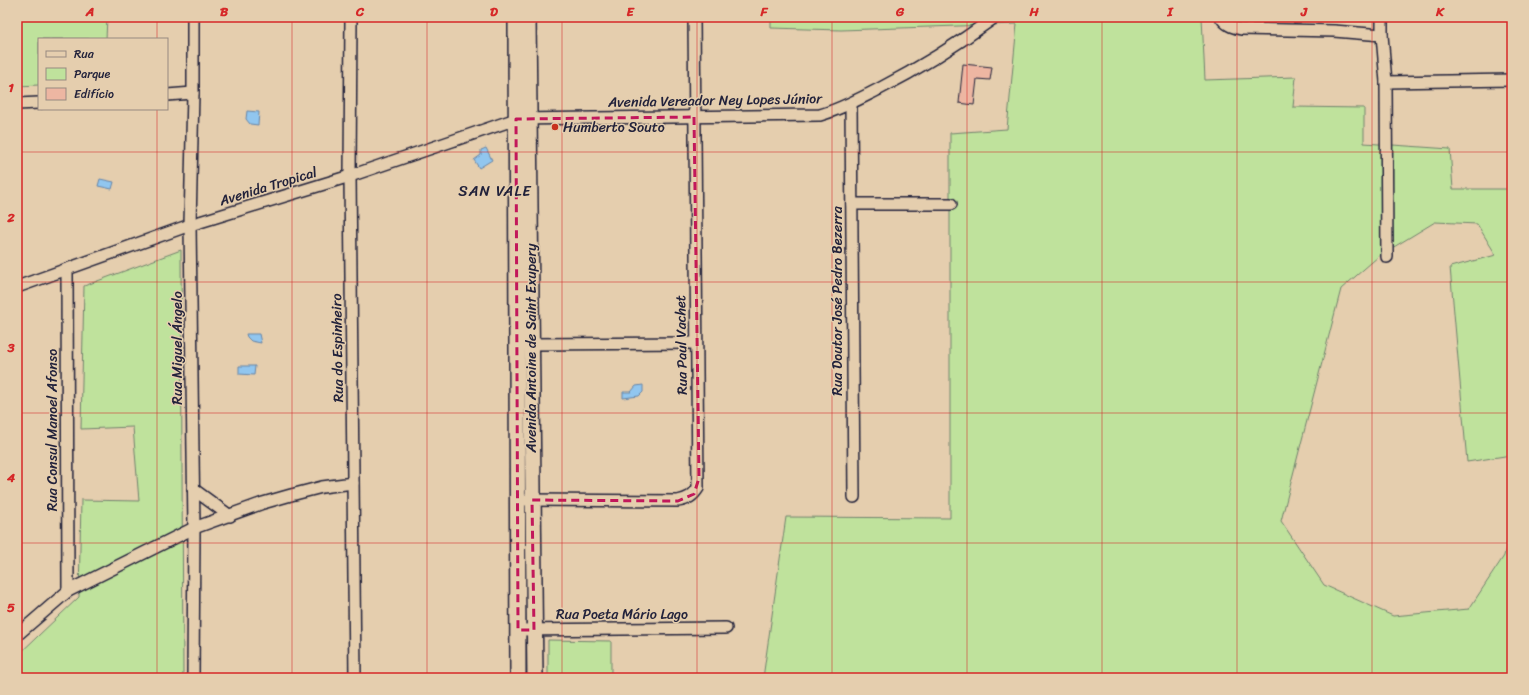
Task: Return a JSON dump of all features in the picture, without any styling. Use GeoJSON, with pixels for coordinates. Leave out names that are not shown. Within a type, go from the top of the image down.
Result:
{"type":"FeatureCollection","features":[{"type":"Feature","properties":{"kind":"street","name":"Rua Miguel Ángelo"},"geometry":{"type":"LineString","coordinates":[[193,17],[190,225],[194,528],[193,678]]}},
{"type":"Feature","properties":{"kind":"street","name":"Rua do Espinheiro"},"geometry":{"type":"LineString","coordinates":[[351,17],[350,176],[355,678]]}},
{"type":"Feature","properties":{"kind":"street","name":"Avenida Antoine de Saint Exupery"},"geometry":{"type":"LineString","coordinates":[[516,17],[532,344],[518,630],[518,678]]}},
{"type":"Feature","properties":{"kind":"street","name":"Avenida Antoine de Saint Exupery"},"geometry":{"type":"LineString","coordinates":[[528,17],[522,119],[525,500],[534,630],[535,678]]}},
{"type":"Feature","properties":{"kind":"street","name":"Rua Paul Vachet"},"geometry":{"type":"LineString","coordinates":[[525,500],[678,501],[687,499],[694,494],[698,488],[694,17]]}},
{"type":"Feature","properties":{"kind":"street","name":"Avenida Vereador Ney Lopes Júnior"},"geometry":{"type":"LineString","coordinates":[[522,119],[820,115],[851,104],[903,77],[959,43],[996,17]]}},
{"type":"Feature","properties":{"kind":"street"},"geometry":{"type":"LineString","coordinates":[[1221,17],[1224,22],[1231,27],[1241,29],[1334,31],[1382,35]]}},
{"type":"Feature","properties":{"kind":"street"},"geometry":{"type":"LineString","coordinates":[[1382,17],[1386,82],[1387,257]]}},
{"type":"Feature","properties":{"kind":"street"},"geometry":{"type":"LineString","coordinates":[[1386,82],[1512,80]]}},
{"type":"Feature","properties":{"kind":"street"},"geometry":{"type":"LineString","coordinates":[[168,95],[193,93]]}},
{"type":"Feature","properties":{"kind":"street"},"geometry":{"type":"LineString","coordinates":[[17,104],[38,103]]}},
{"type":"Feature","properties":{"kind":"street","name":"Rua Doutor José Pedro Bezerra"},"geometry":{"type":"LineString","coordinates":[[851,104],[854,497]]}},
{"type":"Feature","properties":{"kind":"street","name":"Avenida Tropical"},"geometry":{"type":"LineString","coordinates":[[17,287],[190,225],[350,176],[522,119]]}},
{"type":"Feature","properties":{"kind":"street"},"geometry":{"type":"LineString","coordinates":[[852,204],[951,204]]}},
{"type":"Feature","properties":{"kind":"street","name":"Rua Consul Manoel Afonso"},"geometry":{"type":"LineString","coordinates":[[66,269],[68,591]]}},
{"type":"Feature","properties":{"kind":"street"},"geometry":{"type":"LineString","coordinates":[[532,344],[696,343]]}},
{"type":"Feature","properties":{"kind":"street"},"geometry":{"type":"LineString","coordinates":[[17,635],[68,591],[194,528],[291,495],[354,483]]}},
{"type":"Feature","properties":{"kind":"street"},"geometry":{"type":"LineString","coordinates":[[193,489],[230,516]]}},
{"type":"Feature","properties":{"kind":"street","name":"Rua Poeta Mário Lago"},"geometry":{"type":"LineString","coordinates":[[518,630],[726,628]]}},
{"type":"Feature","properties":{"kind":"highlighted area"},"geometry":{"type":"Polygon","coordinates":[[[694,117],[699,478],[694,494],[678,501],[532,500],[534,630],[518,630],[516,119],[694,117]]]}},
{"type":"Feature","properties":{"kind":"green space"},"geometry":{"type":"Polygon","coordinates":[[[18,17],[107,17],[106,38],[38,38],[38,85],[17,86],[18,17]]]}},
{"type":"Feature","properties":{"kind":"green space"},"geometry":{"type":"Polygon","coordinates":[[[771,17],[1202,17],[1205,80],[1296,77],[1293,107],[1364,108],[1364,143],[1450,149],[1453,189],[1512,189],[1512,457],[1511,455],[1467,462],[1450,267],[1496,255],[1477,224],[1435,222],[1379,256],[1341,289],[1281,521],[1324,585],[1393,616],[1469,609],[1504,556],[1512,520],[1512,678],[763,678],[786,517],[950,518],[950,133],[1007,129],[1017,24],[841,30],[771,28],[771,17]]]}},
{"type":"Feature","properties":{"kind":"green space"},"geometry":{"type":"Polygon","coordinates":[[[181,250],[183,678],[17,678],[17,656],[79,597],[81,500],[139,501],[133,427],[81,429],[84,286],[181,250]]]}},
{"type":"Feature","properties":{"kind":"green space"},"geometry":{"type":"Polygon","coordinates":[[[548,640],[611,641],[611,678],[548,678],[548,640]]]}},
{"type":"Feature","properties":{"kind":"water"},"geometry":{"type":"Polygon","coordinates":[[[247,111],[259,112],[258,125],[250,124],[246,119],[247,111]]]}},
{"type":"Feature","properties":{"kind":"water"},"geometry":{"type":"Polygon","coordinates":[[[486,148],[492,160],[479,168],[474,160],[481,155],[481,150],[486,148]]]}},
{"type":"Feature","properties":{"kind":"water"},"geometry":{"type":"Polygon","coordinates":[[[100,179],[114,182],[112,189],[98,186],[100,179]]]}},
{"type":"Feature","properties":{"kind":"water"},"geometry":{"type":"Polygon","coordinates":[[[246,334],[259,334],[261,343],[251,341],[246,334]]]}},
{"type":"Feature","properties":{"kind":"water"},"geometry":{"type":"Polygon","coordinates":[[[239,366],[255,366],[254,375],[239,374],[239,366]]]}},
{"type":"Feature","properties":{"kind":"water"},"geometry":{"type":"Polygon","coordinates":[[[643,385],[643,392],[639,396],[623,398],[623,392],[631,392],[636,386],[643,385]]]}},
{"type":"Feature","properties":{"kind":"building"},"geometry":{"type":"Polygon","coordinates":[[[963,64],[992,67],[990,80],[977,79],[974,105],[959,103],[963,64]]]}},
{"type":"Feature","properties":{"kind":"place","name":"Humberto Souto"},"geometry":{"type":"Point","coordinates":[555,127]}},
{"type":"Feature","properties":{"kind":"district","name":"SAN VALE"},"geometry":{"type":"Point","coordinates":[495,191]}}]}
